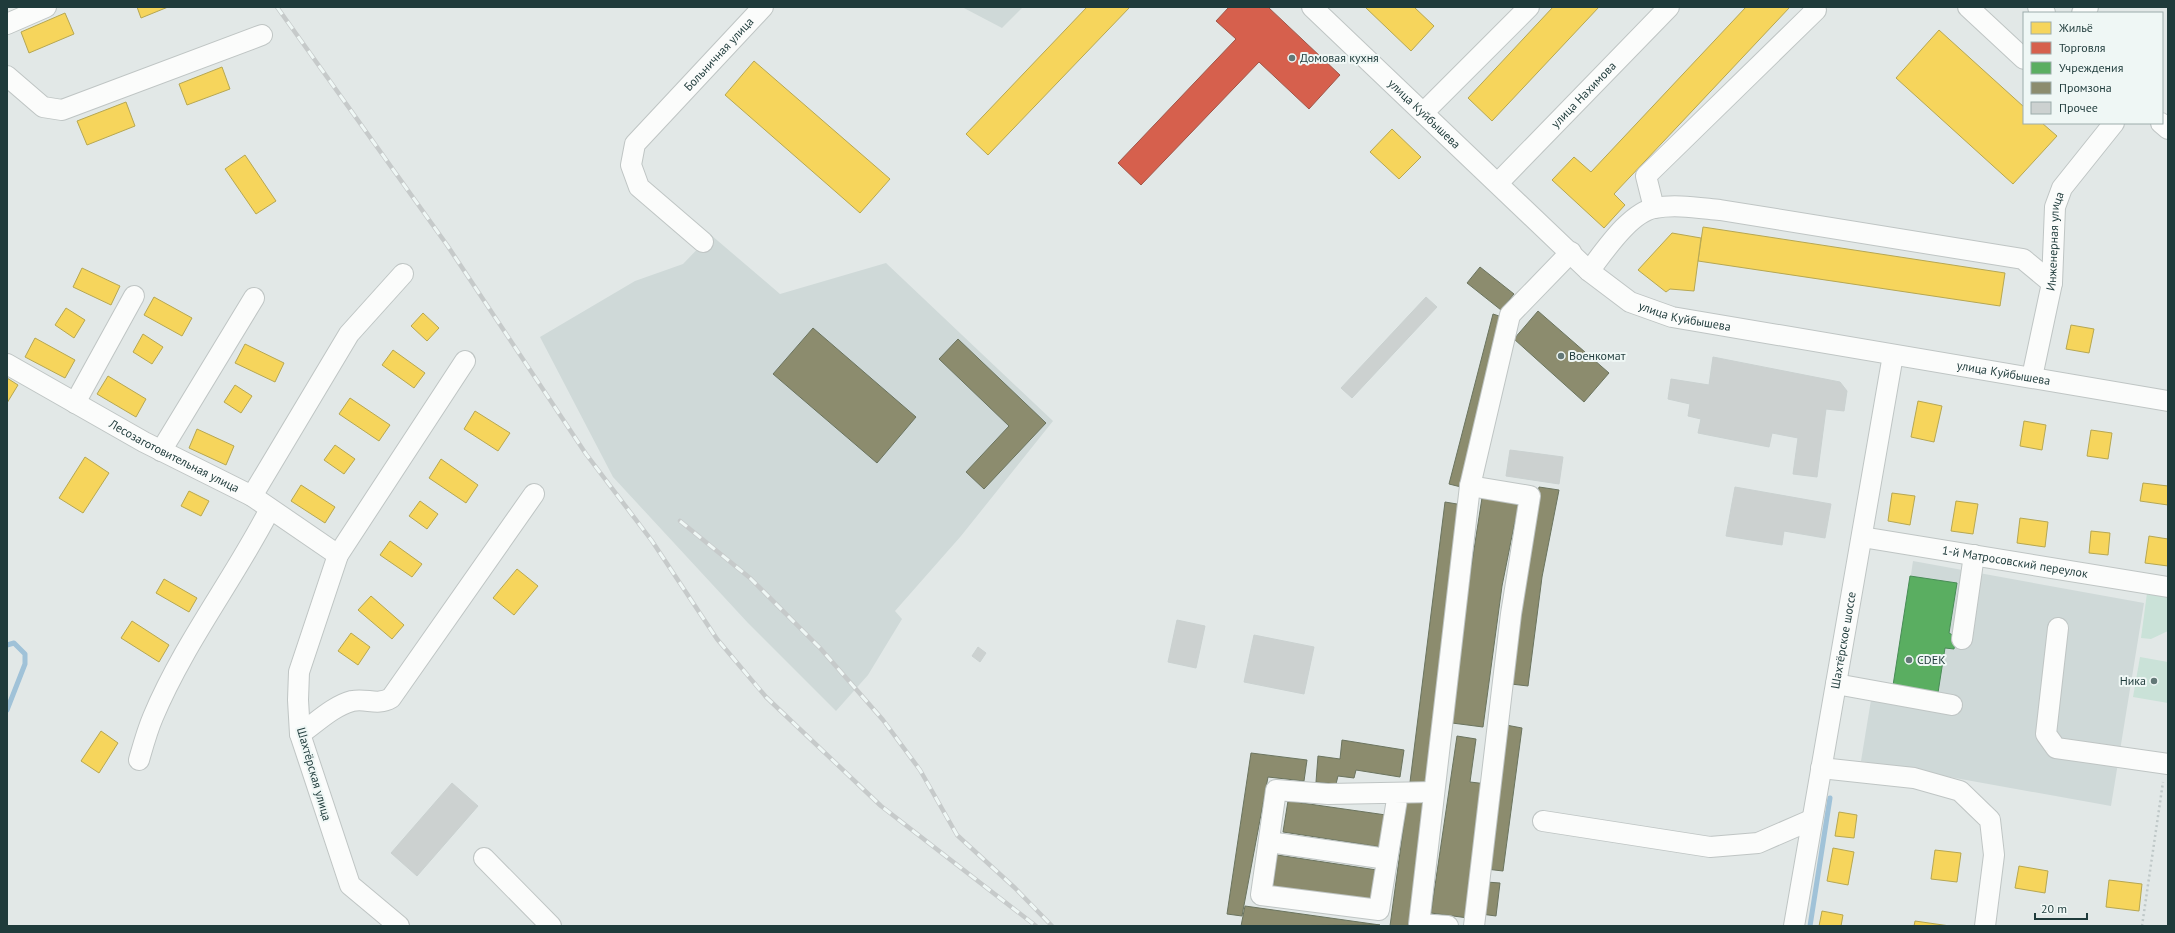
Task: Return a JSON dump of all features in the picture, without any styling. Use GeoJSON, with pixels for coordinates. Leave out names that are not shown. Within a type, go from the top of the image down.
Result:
{"type":"FeatureCollection","features":[{"type":"Feature","properties":{"kind":"street"},"geometry":{"type":"LineString","coordinates":[[7,24],[46,7]]}},
{"type":"Feature","properties":{"kind":"street","name":"Больничная улица"},"geometry":{"type":"LineString","coordinates":[[704,242],[639,187],[631,165],[635,144],[651,125],[675,102],[763,7]]}},
{"type":"Feature","properties":{"kind":"street","name":"улица Куйбышева"},"geometry":{"type":"LineString","coordinates":[[1312,7],[1571,252],[1588,271],[1630,302],[1672,317],[2168,401]]}},
{"type":"Feature","properties":{"kind":"street"},"geometry":{"type":"LineString","coordinates":[[1424,112],[1529,7]]}},
{"type":"Feature","properties":{"kind":"street","name":"улица Нахимова"},"geometry":{"type":"LineString","coordinates":[[1498,183],[1669,7]]}},
{"type":"Feature","properties":{"kind":"street"},"geometry":{"type":"LineString","coordinates":[[1654,208],[1646,176],[1791,36],[1816,10],[1813,7]]}},
{"type":"Feature","properties":{"kind":"street"},"geometry":{"type":"LineString","coordinates":[[1968,7],[2023,58]]}},
{"type":"Feature","properties":{"kind":"street"},"geometry":{"type":"LineString","coordinates":[[7,76],[43,107],[62,110],[262,35]]}},
{"type":"Feature","properties":{"kind":"street","name":"Инженерная улица"},"geometry":{"type":"LineString","coordinates":[[2032,377],[2052,283],[2055,207],[2062,188],[2104,127]]}},
{"type":"Feature","properties":{"kind":"street"},"geometry":{"type":"LineString","coordinates":[[1588,271],[1634,218],[1654,208],[1690,207],[1720,210],[2024,259],[2052,283]]}},
{"type":"Feature","properties":{"kind":"street"},"geometry":{"type":"LineString","coordinates":[[1448,926],[1419,924],[1470,486],[1510,315],[1571,252]]}},
{"type":"Feature","properties":{"kind":"street"},"geometry":{"type":"LineString","coordinates":[[252,496],[349,334],[402,274]]}},
{"type":"Feature","properties":{"kind":"street"},"geometry":{"type":"LineString","coordinates":[[75,403],[134,296]]}},
{"type":"Feature","properties":{"kind":"street"},"geometry":{"type":"LineString","coordinates":[[161,450],[254,298]]}},
{"type":"Feature","properties":{"kind":"street","name":"Шахтёрское шоссе"},"geometry":{"type":"LineString","coordinates":[[1794,926],[1811,820],[1893,354]]}},
{"type":"Feature","properties":{"kind":"street","name":"Шахтёрская улица"},"geometry":{"type":"LineString","coordinates":[[399,926],[350,885],[300,734],[298,700],[299,672],[338,555],[466,361]]}},
{"type":"Feature","properties":{"kind":"street","name":"Лесозаготовительная улица"},"geometry":{"type":"LineString","coordinates":[[7,364],[161,450],[252,496],[338,555]]}},
{"type":"Feature","properties":{"kind":"street"},"geometry":{"type":"LineString","coordinates":[[1470,486],[1530,496],[1512,614],[1474,926]]}},
{"type":"Feature","properties":{"kind":"street"},"geometry":{"type":"LineString","coordinates":[[300,734],[334,709],[353,701],[383,702],[391,698],[534,494]]}},
{"type":"Feature","properties":{"kind":"street"},"geometry":{"type":"LineString","coordinates":[[138,760],[153,717],[183,657],[251,546],[270,509]]}},
{"type":"Feature","properties":{"kind":"street","name":"1-й Матросовский переулок"},"geometry":{"type":"LineString","coordinates":[[1862,537],[2168,587]]}},
{"type":"Feature","properties":{"kind":"street"},"geometry":{"type":"LineString","coordinates":[[1962,638],[1974,555]]}},
{"type":"Feature","properties":{"kind":"street"},"geometry":{"type":"LineString","coordinates":[[2058,628],[2046,734],[2056,748],[2167,764]]}},
{"type":"Feature","properties":{"kind":"street"},"geometry":{"type":"LineString","coordinates":[[1836,684],[1952,706]]}},
{"type":"Feature","properties":{"kind":"street"},"geometry":{"type":"LineString","coordinates":[[1821,768],[1914,778],[1960,792],[1990,820],[1994,855],[1985,926]]}},
{"type":"Feature","properties":{"kind":"street"},"geometry":{"type":"LineString","coordinates":[[1398,793],[1379,910],[1261,895],[1276,790],[1328,794],[1434,792]]}},
{"type":"Feature","properties":{"kind":"street"},"geometry":{"type":"LineString","coordinates":[[1543,821],[1710,847],[1758,843],[1811,820]]}},
{"type":"Feature","properties":{"kind":"street"},"geometry":{"type":"LineString","coordinates":[[1268,842],[1387,859]]}},
{"type":"Feature","properties":{"kind":"street"},"geometry":{"type":"LineString","coordinates":[[484,858],[551,926]]}},
{"type":"Feature","properties":{"kind":"path"},"geometry":{"type":"LineString","coordinates":[[2142,926],[2167,764]]}},
{"type":"Feature","properties":{"kind":"shaded area"},"geometry":{"type":"Polygon","coordinates":[[[962,7],[1023,7],[1002,28],[962,7]]]}},
{"type":"Feature","properties":{"kind":"shaded area"},"geometry":{"type":"Polygon","coordinates":[[[711,235],[780,294],[886,263],[1053,421],[961,536],[895,611],[902,619],[868,675],[836,711],[748,623],[613,477],[540,337],[635,281],[683,264],[711,235]]]}},
{"type":"Feature","properties":{"kind":"shaded area"},"geometry":{"type":"Polygon","coordinates":[[[1913,561],[2144,603],[2111,806],[1861,761],[1871,700],[1892,703],[1913,561]]]}},
{"type":"Feature","properties":{"kind":"green space"},"geometry":{"type":"Polygon","coordinates":[[[2147,593],[2168,596],[2168,631],[2151,639],[2141,638],[2147,593]]]}},
{"type":"Feature","properties":{"kind":"green space"},"geometry":{"type":"Polygon","coordinates":[[[2140,657],[2168,662],[2168,703],[2133,697],[2140,657]]]}},
{"type":"Feature","properties":{"kind":"building: Жильё"},"geometry":{"type":"Polygon","coordinates":[[[137,7],[168,7],[141,18],[137,7]]]}},
{"type":"Feature","properties":{"kind":"building: Жильё"},"geometry":{"type":"Polygon","coordinates":[[[1087,7],[1130,7],[988,155],[966,134],[1087,7]]]}},
{"type":"Feature","properties":{"kind":"building: Жильё"},"geometry":{"type":"Polygon","coordinates":[[[1365,7],[1414,7],[1434,26],[1411,51],[1365,7]]]}},
{"type":"Feature","properties":{"kind":"building: Жильё"},"geometry":{"type":"Polygon","coordinates":[[[1553,7],[1599,7],[1492,121],[1468,98],[1553,7]]]}},
{"type":"Feature","properties":{"kind":"building: Жильё"},"geometry":{"type":"Polygon","coordinates":[[[1746,7],[1790,7],[1614,194],[1625,205],[1604,228],[1552,180],[1574,157],[1591,172],[1746,7]]]}},
{"type":"Feature","properties":{"kind":"building: Жильё"},"geometry":{"type":"Polygon","coordinates":[[[65,13],[74,34],[29,53],[21,32],[65,13]]]}},
{"type":"Feature","properties":{"kind":"building: Жильё"},"geometry":{"type":"Polygon","coordinates":[[[1939,30],[2023,106],[2023,124],[2043,124],[2057,136],[2013,184],[1896,78],[1939,30]]]}},
{"type":"Feature","properties":{"kind":"building: Жильё"},"geometry":{"type":"Polygon","coordinates":[[[754,61],[890,179],[860,213],[725,95],[754,61]]]}},
{"type":"Feature","properties":{"kind":"building: Жильё"},"geometry":{"type":"Polygon","coordinates":[[[222,67],[230,89],[187,105],[179,84],[222,67]]]}},
{"type":"Feature","properties":{"kind":"building: Жильё"},"geometry":{"type":"Polygon","coordinates":[[[126,102],[135,126],[87,145],[77,121],[126,102]]]}},
{"type":"Feature","properties":{"kind":"building: Жильё"},"geometry":{"type":"Polygon","coordinates":[[[1392,129],[1421,157],[1399,179],[1370,152],[1392,129]]]}},
{"type":"Feature","properties":{"kind":"building: Жильё"},"geometry":{"type":"Polygon","coordinates":[[[245,155],[276,201],[256,214],[225,169],[245,155]]]}},
{"type":"Feature","properties":{"kind":"building: Жильё"},"geometry":{"type":"Polygon","coordinates":[[[1703,227],[2005,273],[2000,306],[1698,261],[1703,227]]]}},
{"type":"Feature","properties":{"kind":"building: Жильё"},"geometry":{"type":"Polygon","coordinates":[[[1672,233],[1701,238],[1694,291],[1670,289],[1666,292],[1638,270],[1672,233]]]}},
{"type":"Feature","properties":{"kind":"building: Жильё"},"geometry":{"type":"Polygon","coordinates":[[[82,268],[120,286],[111,305],[73,287],[82,268]]]}},
{"type":"Feature","properties":{"kind":"building: Жильё"},"geometry":{"type":"Polygon","coordinates":[[[154,297],[192,318],[182,336],[144,315],[154,297]]]}},
{"type":"Feature","properties":{"kind":"building: Жильё"},"geometry":{"type":"Polygon","coordinates":[[[66,308],[85,320],[74,338],[55,325],[66,308]]]}},
{"type":"Feature","properties":{"kind":"building: Жильё"},"geometry":{"type":"Polygon","coordinates":[[[423,313],[439,328],[427,341],[411,326],[423,313]]]}},
{"type":"Feature","properties":{"kind":"building: Жильё"},"geometry":{"type":"Polygon","coordinates":[[[2071,325],[2094,329],[2089,353],[2066,349],[2071,325]]]}},
{"type":"Feature","properties":{"kind":"building: Жильё"},"geometry":{"type":"Polygon","coordinates":[[[143,334],[163,347],[152,364],[133,352],[143,334]]]}},
{"type":"Feature","properties":{"kind":"building: Жильё"},"geometry":{"type":"Polygon","coordinates":[[[35,338],[75,360],[65,378],[25,357],[35,338]]]}},
{"type":"Feature","properties":{"kind":"building: Жильё"},"geometry":{"type":"Polygon","coordinates":[[[245,344],[284,363],[275,382],[235,363],[245,344]]]}},
{"type":"Feature","properties":{"kind":"building: Жильё"},"geometry":{"type":"Polygon","coordinates":[[[393,350],[425,373],[414,388],[382,365],[393,350]]]}},
{"type":"Feature","properties":{"kind":"building: Жильё"},"geometry":{"type":"Polygon","coordinates":[[[108,376],[146,399],[136,417],[97,394],[108,376]]]}},
{"type":"Feature","properties":{"kind":"building: Жильё"},"geometry":{"type":"Polygon","coordinates":[[[7,378],[18,385],[7,403],[7,378]]]}},
{"type":"Feature","properties":{"kind":"building: Жильё"},"geometry":{"type":"Polygon","coordinates":[[[235,385],[252,396],[241,413],[224,402],[235,385]]]}},
{"type":"Feature","properties":{"kind":"building: Жильё"},"geometry":{"type":"Polygon","coordinates":[[[350,398],[390,425],[379,441],[339,414],[350,398]]]}},
{"type":"Feature","properties":{"kind":"building: Жильё"},"geometry":{"type":"Polygon","coordinates":[[[1918,401],[1942,406],[1934,442],[1911,437],[1918,401]]]}},
{"type":"Feature","properties":{"kind":"building: Жильё"},"geometry":{"type":"Polygon","coordinates":[[[475,411],[510,433],[498,451],[464,429],[475,411]]]}},
{"type":"Feature","properties":{"kind":"building: Жильё"},"geometry":{"type":"Polygon","coordinates":[[[2024,421],[2046,425],[2042,450],[2020,446],[2024,421]]]}},
{"type":"Feature","properties":{"kind":"building: Жильё"},"geometry":{"type":"Polygon","coordinates":[[[197,429],[234,446],[226,465],[189,448],[197,429]]]}},
{"type":"Feature","properties":{"kind":"building: Жильё"},"geometry":{"type":"Polygon","coordinates":[[[2091,430],[2112,433],[2108,459],[2087,456],[2091,430]]]}},
{"type":"Feature","properties":{"kind":"building: Жильё"},"geometry":{"type":"Polygon","coordinates":[[[335,445],[355,459],[344,474],[324,460],[335,445]]]}},
{"type":"Feature","properties":{"kind":"building: Жильё"},"geometry":{"type":"Polygon","coordinates":[[[85,457],[109,473],[83,513],[59,498],[85,457]]]}},
{"type":"Feature","properties":{"kind":"building: Жильё"},"geometry":{"type":"Polygon","coordinates":[[[441,459],[478,485],[466,503],[429,478],[441,459]]]}},
{"type":"Feature","properties":{"kind":"building: Жильё"},"geometry":{"type":"Polygon","coordinates":[[[2143,483],[2168,486],[2168,505],[2140,501],[2143,483]]]}},
{"type":"Feature","properties":{"kind":"building: Жильё"},"geometry":{"type":"Polygon","coordinates":[[[301,485],[335,507],[325,523],[291,501],[301,485]]]}},
{"type":"Feature","properties":{"kind":"building: Жильё"},"geometry":{"type":"Polygon","coordinates":[[[189,491],[209,501],[201,516],[181,506],[189,491]]]}},
{"type":"Feature","properties":{"kind":"building: Жильё"},"geometry":{"type":"Polygon","coordinates":[[[1892,493],[1915,496],[1910,525],[1888,521],[1892,493]]]}},
{"type":"Feature","properties":{"kind":"building: Жильё"},"geometry":{"type":"Polygon","coordinates":[[[420,501],[438,514],[427,529],[409,516],[420,501]]]}},
{"type":"Feature","properties":{"kind":"building: Жильё"},"geometry":{"type":"Polygon","coordinates":[[[1956,501],[1978,504],[1973,534],[1951,531],[1956,501]]]}},
{"type":"Feature","properties":{"kind":"building: Жильё"},"geometry":{"type":"Polygon","coordinates":[[[2020,518],[2048,522],[2045,547],[2017,543],[2020,518]]]}},
{"type":"Feature","properties":{"kind":"building: Жильё"},"geometry":{"type":"Polygon","coordinates":[[[2091,531],[2110,533],[2108,555],[2089,553],[2091,531]]]}},
{"type":"Feature","properties":{"kind":"building: Жильё"},"geometry":{"type":"Polygon","coordinates":[[[2149,536],[2168,539],[2168,566],[2145,563],[2149,536]]]}},
{"type":"Feature","properties":{"kind":"building: Жильё"},"geometry":{"type":"Polygon","coordinates":[[[390,541],[422,564],[412,577],[380,555],[390,541]]]}},
{"type":"Feature","properties":{"kind":"building: Жильё"},"geometry":{"type":"Polygon","coordinates":[[[517,569],[538,586],[514,615],[493,598],[517,569]]]}},
{"type":"Feature","properties":{"kind":"building: Жильё"},"geometry":{"type":"Polygon","coordinates":[[[164,579],[197,598],[189,612],[156,593],[164,579]]]}},
{"type":"Feature","properties":{"kind":"building: Жильё"},"geometry":{"type":"Polygon","coordinates":[[[371,596],[404,625],[392,639],[358,610],[371,596]]]}},
{"type":"Feature","properties":{"kind":"building: Жильё"},"geometry":{"type":"Polygon","coordinates":[[[132,621],[169,645],[159,662],[121,638],[132,621]]]}},
{"type":"Feature","properties":{"kind":"building: Жильё"},"geometry":{"type":"Polygon","coordinates":[[[351,633],[370,647],[358,665],[338,651],[351,633]]]}},
{"type":"Feature","properties":{"kind":"building: Жильё"},"geometry":{"type":"Polygon","coordinates":[[[101,731],[118,743],[99,773],[81,761],[101,731]]]}},
{"type":"Feature","properties":{"kind":"building: Жильё"},"geometry":{"type":"Polygon","coordinates":[[[1839,812],[1857,815],[1854,838],[1835,836],[1839,812]]]}},
{"type":"Feature","properties":{"kind":"building: Жильё"},"geometry":{"type":"Polygon","coordinates":[[[1833,848],[1854,852],[1848,885],[1827,881],[1833,848]]]}},
{"type":"Feature","properties":{"kind":"building: Жильё"},"geometry":{"type":"Polygon","coordinates":[[[1935,850],[1961,853],[1957,882],[1931,879],[1935,850]]]}},
{"type":"Feature","properties":{"kind":"building: Жильё"},"geometry":{"type":"Polygon","coordinates":[[[2019,866],[2048,871],[2045,893],[2015,888],[2019,866]]]}},
{"type":"Feature","properties":{"kind":"building: Жильё"},"geometry":{"type":"Polygon","coordinates":[[[2109,880],[2142,884],[2139,911],[2106,907],[2109,880]]]}},
{"type":"Feature","properties":{"kind":"building: Жильё"},"geometry":{"type":"Polygon","coordinates":[[[1822,911],[1843,915],[1841,926],[1819,926],[1822,911]]]}},
{"type":"Feature","properties":{"kind":"building: Жильё"},"geometry":{"type":"Polygon","coordinates":[[[1915,921],[1950,926],[1914,926],[1915,921]]]}},
{"type":"Feature","properties":{"kind":"building: Торговля"},"geometry":{"type":"Polygon","coordinates":[[[1229,7],[1268,7],[1340,75],[1309,109],[1259,62],[1141,185],[1118,163],[1236,39],[1216,21],[1229,7]]]}},
{"type":"Feature","properties":{"kind":"building: Учреждения"},"geometry":{"type":"Polygon","coordinates":[[[1910,576],[1957,583],[1949,633],[1956,637],[1954,649],[1945,648],[1937,699],[1892,692],[1910,576]]]}},
{"type":"Feature","properties":{"kind":"building: Промзона"},"geometry":{"type":"Polygon","coordinates":[[[1480,267],[1514,294],[1501,310],[1467,283],[1480,267]]]}},
{"type":"Feature","properties":{"kind":"building: Промзона","name":"Военкомат"},"geometry":{"type":"Polygon","coordinates":[[[1538,311],[1609,373],[1584,402],[1514,339],[1538,311]]]}},
{"type":"Feature","properties":{"kind":"building: Промзона"},"geometry":{"type":"Polygon","coordinates":[[[1493,314],[1502,317],[1461,487],[1449,484],[1493,314]]]}},
{"type":"Feature","properties":{"kind":"building: Промзона"},"geometry":{"type":"Polygon","coordinates":[[[813,328],[916,417],[877,463],[773,374],[813,328]]]}},
{"type":"Feature","properties":{"kind":"building: Промзона"},"geometry":{"type":"Polygon","coordinates":[[[958,339],[1046,423],[984,489],[966,472],[1009,426],[939,359],[958,339]]]}},
{"type":"Feature","properties":{"kind":"building: Промзона"},"geometry":{"type":"Polygon","coordinates":[[[1539,487],[1559,490],[1542,577],[1528,686],[1511,684],[1525,576],[1539,487]]]}},
{"type":"Feature","properties":{"kind":"building: Промзона"},"geometry":{"type":"Polygon","coordinates":[[[1482,498],[1522,505],[1519,521],[1515,521],[1502,586],[1483,727],[1452,723],[1459,646],[1482,498]]]}},
{"type":"Feature","properties":{"kind":"building: Промзона"},"geometry":{"type":"Polygon","coordinates":[[[1445,502],[1463,505],[1428,784],[1410,782],[1445,502]]]}},
{"type":"Feature","properties":{"kind":"building: Промзона"},"geometry":{"type":"Polygon","coordinates":[[[1506,725],[1522,728],[1503,871],[1486,869],[1506,725]]]}},
{"type":"Feature","properties":{"kind":"building: Промзона"},"geometry":{"type":"Polygon","coordinates":[[[1457,736],[1476,739],[1470,782],[1487,784],[1468,918],[1431,913],[1457,736]]]}},
{"type":"Feature","properties":{"kind":"building: Промзона"},"geometry":{"type":"Polygon","coordinates":[[[1342,740],[1404,750],[1400,777],[1356,770],[1354,778],[1338,776],[1336,784],[1316,782],[1318,756],[1340,759],[1342,740]]]}},
{"type":"Feature","properties":{"kind":"building: Промзона"},"geometry":{"type":"Polygon","coordinates":[[[1251,753],[1307,760],[1304,781],[1268,777],[1242,916],[1227,914],[1251,753]]]}},
{"type":"Feature","properties":{"kind":"building: Промзона"},"geometry":{"type":"Polygon","coordinates":[[[1288,801],[1386,815],[1381,847],[1283,832],[1288,801]]]}},
{"type":"Feature","properties":{"kind":"building: Промзона"},"geometry":{"type":"Polygon","coordinates":[[[1407,801],[1425,803],[1409,926],[1390,926],[1407,801]]]}},
{"type":"Feature","properties":{"kind":"building: Промзона"},"geometry":{"type":"Polygon","coordinates":[[[1277,855],[1377,870],[1372,902],[1273,888],[1277,855]]]}},
{"type":"Feature","properties":{"kind":"building: Промзона"},"geometry":{"type":"Polygon","coordinates":[[[1486,882],[1500,883],[1496,916],[1481,914],[1486,882]]]}},
{"type":"Feature","properties":{"kind":"building: Промзона"},"geometry":{"type":"Polygon","coordinates":[[[1245,906],[1380,925],[1241,926],[1245,906]]]}},
{"type":"Feature","properties":{"kind":"building: Прочее"},"geometry":{"type":"Polygon","coordinates":[[[1426,297],[1437,307],[1352,398],[1341,388],[1426,297]]]}},
{"type":"Feature","properties":{"kind":"building: Прочее"},"geometry":{"type":"Polygon","coordinates":[[[1713,357],[1840,382],[1847,391],[1844,411],[1826,409],[1817,477],[1793,474],[1798,438],[1772,433],[1769,447],[1698,433],[1701,419],[1688,416],[1690,404],[1668,399],[1671,379],[1709,385],[1713,357]]]}},
{"type":"Feature","properties":{"kind":"building: Прочее"},"geometry":{"type":"Polygon","coordinates":[[[1510,450],[1563,457],[1559,484],[1506,476],[1510,450]]]}},
{"type":"Feature","properties":{"kind":"building: Прочее"},"geometry":{"type":"Polygon","coordinates":[[[1735,487],[1831,504],[1825,538],[1784,531],[1782,545],[1726,536],[1735,487]]]}},
{"type":"Feature","properties":{"kind":"building: Прочее"},"geometry":{"type":"Polygon","coordinates":[[[1177,620],[1205,626],[1196,668],[1168,662],[1177,620]]]}},
{"type":"Feature","properties":{"kind":"building: Прочее"},"geometry":{"type":"Polygon","coordinates":[[[1254,635],[1314,647],[1304,694],[1244,682],[1254,635]]]}},
{"type":"Feature","properties":{"kind":"building: Прочее"},"geometry":{"type":"Polygon","coordinates":[[[978,647],[986,653],[980,662],[972,656],[978,647]]]}},
{"type":"Feature","properties":{"kind":"building: Прочее"},"geometry":{"type":"Polygon","coordinates":[[[452,783],[478,806],[417,876],[391,853],[452,783]]]}},
{"type":"Feature","properties":{"kind":"waterway"},"geometry":{"type":"LineString","coordinates":[[7,645],[14,643],[25,654],[25,664],[7,710]]}},
{"type":"Feature","properties":{"kind":"waterway"},"geometry":{"type":"LineString","coordinates":[[1810,926],[1830,798]]}},
{"type":"Feature","properties":{"kind":"railway"},"geometry":{"type":"LineString","coordinates":[[277,7],[447,245],[586,454],[652,541],[717,639],[766,697],[881,806],[1036,926]]}},
{"type":"Feature","properties":{"kind":"railway"},"geometry":{"type":"LineString","coordinates":[[680,521],[750,578],[820,648],[883,720],[920,770],[957,835],[1015,888],[1052,926]]}},
{"type":"Feature","properties":{"kind":"place","name":"Домовая кухня"},"geometry":{"type":"Point","coordinates":[1292,58]}},
{"type":"Feature","properties":{"kind":"place","name":"Военкомат"},"geometry":{"type":"Point","coordinates":[1561,356]}},
{"type":"Feature","properties":{"kind":"place","name":"CDEK"},"geometry":{"type":"Point","coordinates":[1909,660]}},
{"type":"Feature","properties":{"kind":"place","name":"Ника"},"geometry":{"type":"Point","coordinates":[2154,681]}}]}
